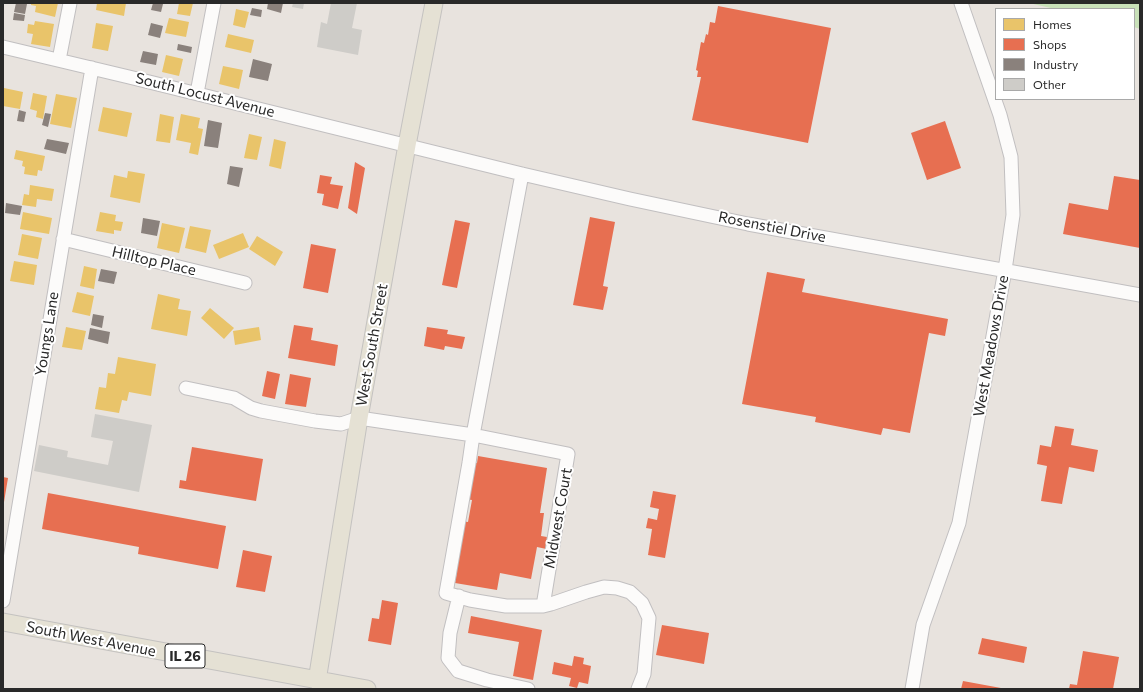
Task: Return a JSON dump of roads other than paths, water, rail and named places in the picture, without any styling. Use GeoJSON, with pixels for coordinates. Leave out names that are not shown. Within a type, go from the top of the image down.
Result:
{"type":"FeatureCollection","features":[{"type":"Feature","properties":{"kind":"main road","name":"West South Street"},"geometry":{"type":"LineString","coordinates":[[316,685],[359,418],[407,145],[434,3]]}},
{"type":"Feature","properties":{"kind":"main road","name":"South West Avenue"},"geometry":{"type":"LineString","coordinates":[[3,622],[316,685],[367,689]]}},
{"type":"Feature","properties":{"kind":"street"},"geometry":{"type":"LineString","coordinates":[[59,60],[70,3]]}},
{"type":"Feature","properties":{"kind":"street"},"geometry":{"type":"LineString","coordinates":[[197,93],[214,3]]}},
{"type":"Feature","properties":{"kind":"street","name":"West Meadows Drive"},"geometry":{"type":"LineString","coordinates":[[912,689],[923,625],[959,523],[1005,270],[1013,215],[1012,156],[1000,115],[961,3]]}},
{"type":"Feature","properties":{"kind":"street","name":"South Locust Avenue"},"geometry":{"type":"LineString","coordinates":[[3,47],[407,145]]}},
{"type":"Feature","properties":{"kind":"street","name":"Youngs Lane"},"geometry":{"type":"LineString","coordinates":[[3,601],[16,531],[24,473],[92,68]]}},
{"type":"Feature","properties":{"kind":"street","name":"Rosenstiel Drive"},"geometry":{"type":"LineString","coordinates":[[407,145],[522,174],[748,224],[1140,295]]}},
{"type":"Feature","properties":{"kind":"street"},"geometry":{"type":"LineString","coordinates":[[522,174],[473,435],[446,593],[470,600],[506,606],[543,606],[604,587],[618,588],[630,592],[642,603],[649,618],[644,674],[638,689]]}},
{"type":"Feature","properties":{"kind":"street","name":"Hilltop Place"},"geometry":{"type":"LineString","coordinates":[[63,239],[245,283]]}},
{"type":"Feature","properties":{"kind":"street"},"geometry":{"type":"LineString","coordinates":[[186,388],[234,398],[251,408],[261,411],[315,421],[341,424],[359,418]]}},
{"type":"Feature","properties":{"kind":"street","name":"Midwest Court"},"geometry":{"type":"LineString","coordinates":[[359,418],[473,435],[568,454],[543,606]]}},
{"type":"Feature","properties":{"kind":"street"},"geometry":{"type":"LineString","coordinates":[[459,596],[450,633],[448,658],[458,671],[487,680],[528,689]]}}]}
